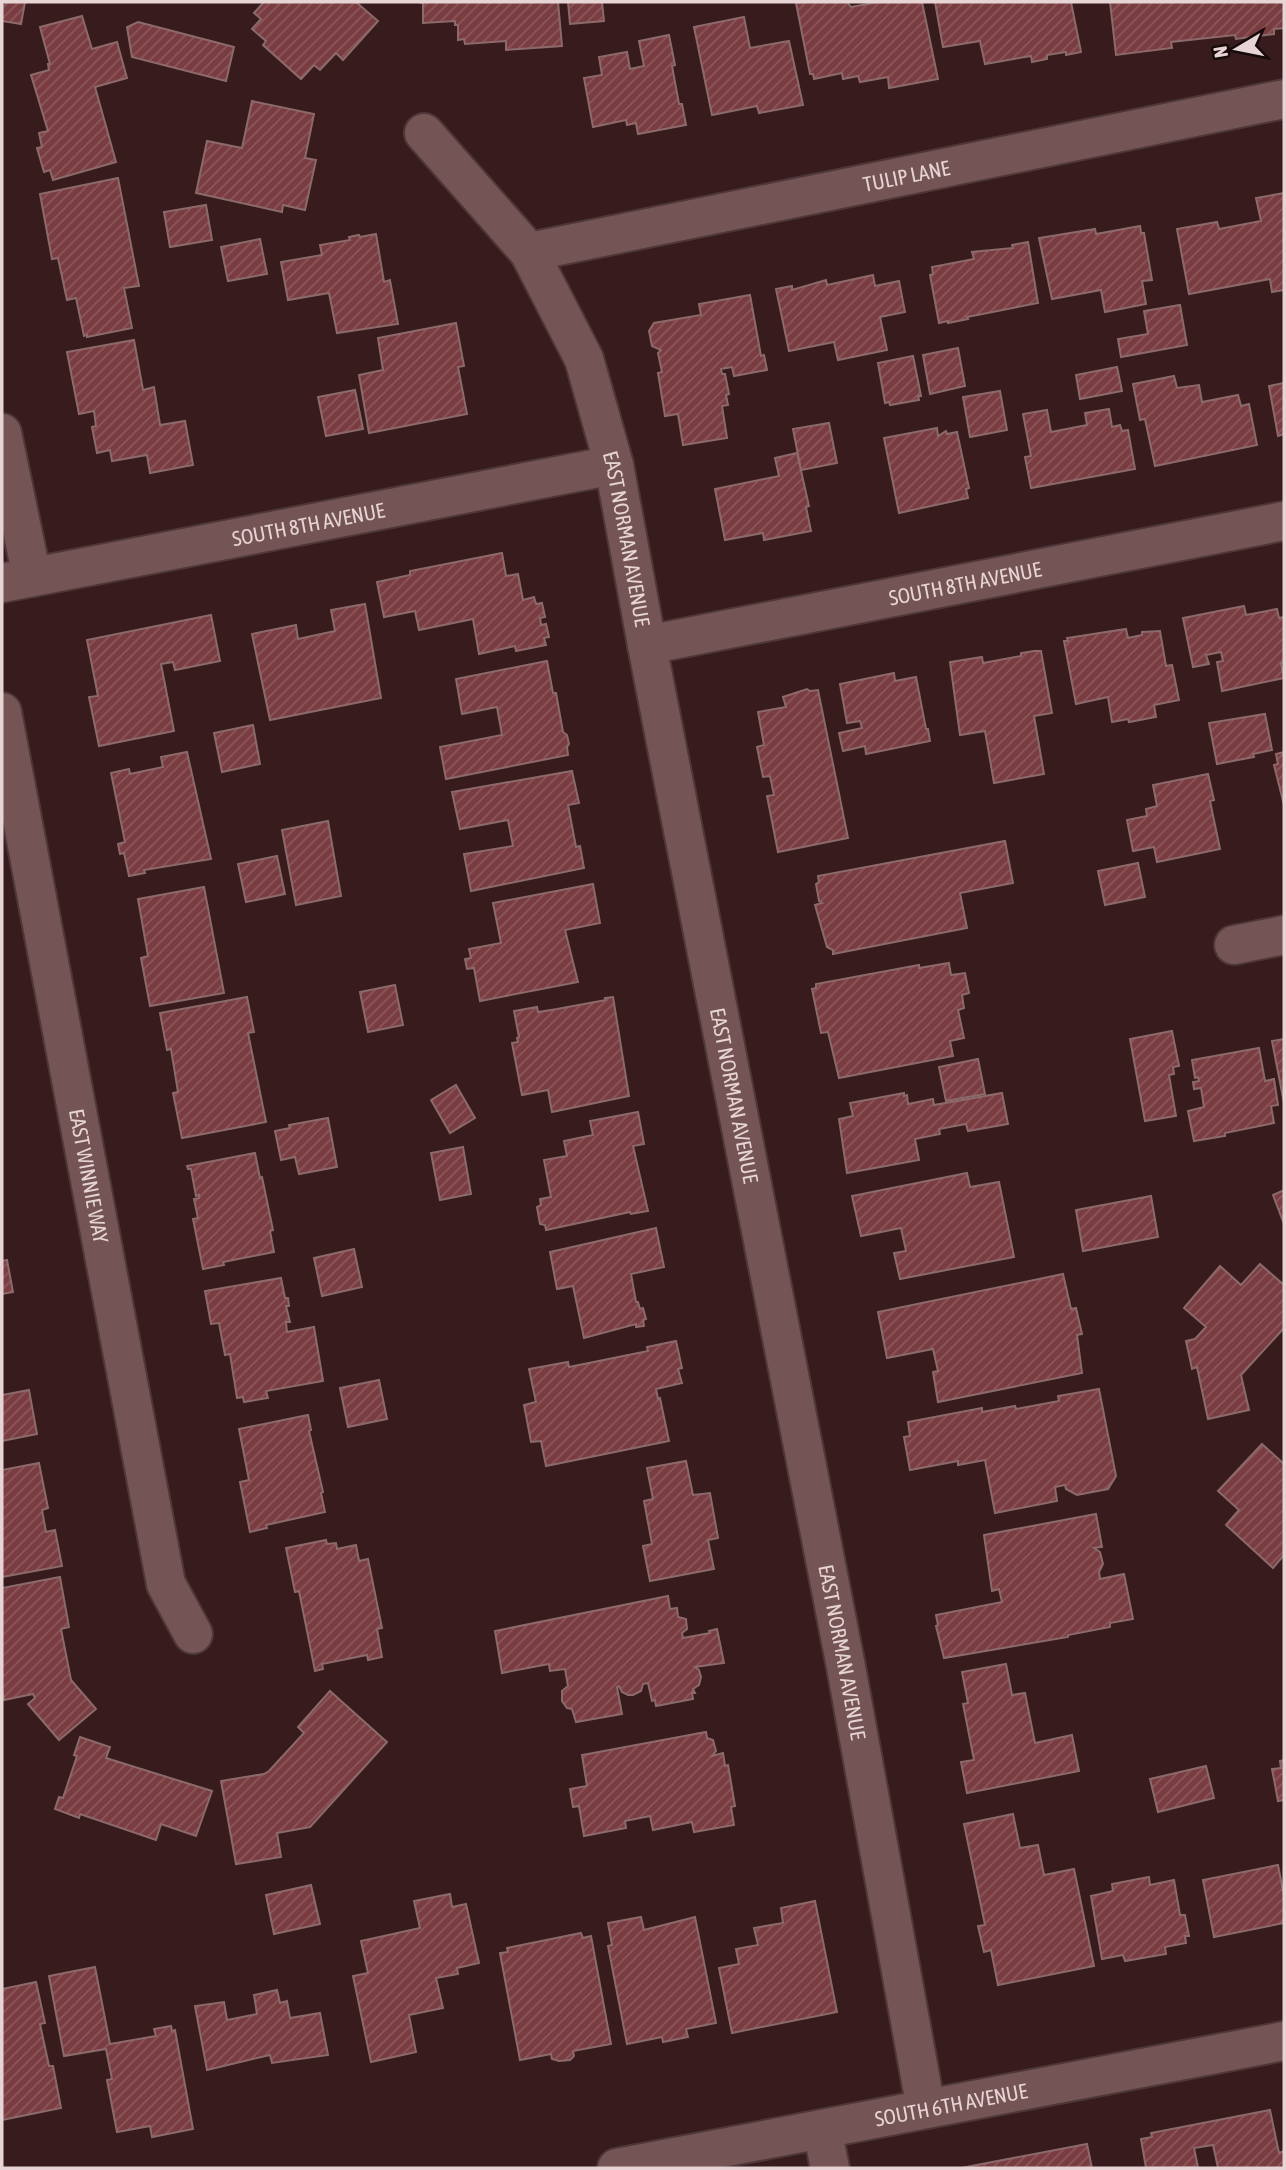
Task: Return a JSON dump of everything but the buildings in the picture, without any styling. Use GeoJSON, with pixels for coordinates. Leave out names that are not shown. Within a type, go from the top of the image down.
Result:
{"type":"FeatureCollection","features":[{"type":"Feature","properties":{"kind":"street","name":"TULIP LANE"},"geometry":{"type":"LineString","coordinates":[[529,253],[1284,99]]}},
{"type":"Feature","properties":{"kind":"street","name":"EAST NORMAN AVENUE"},"geometry":{"type":"LineString","coordinates":[[424,133],[529,253],[584,359],[614,465],[841,1642],[926,2109]]}},
{"type":"Feature","properties":{"kind":"street"},"geometry":{"type":"LineString","coordinates":[[2,433],[17,580]]}},
{"type":"Feature","properties":{"kind":"street","name":"SOUTH 8TH AVENUE"},"geometry":{"type":"LineString","coordinates":[[17,580],[614,465]]}},
{"type":"Feature","properties":{"kind":"street","name":"SOUTH 8TH AVENUE"},"geometry":{"type":"LineString","coordinates":[[647,645],[1284,521]]}},
{"type":"Feature","properties":{"kind":"street","name":"EAST WINNIE WAY"},"geometry":{"type":"LineString","coordinates":[[2,712],[166,1584],[193,1634]]}},
{"type":"Feature","properties":{"kind":"street"},"geometry":{"type":"LineString","coordinates":[[1234,945],[1284,935]]}},
{"type":"Feature","properties":{"kind":"street","name":"SOUTH 6TH AVENUE"},"geometry":{"type":"LineString","coordinates":[[617,2168],[1284,2041]]}},
{"type":"Feature","properties":{"kind":"street"},"geometry":{"type":"LineString","coordinates":[[822,2129],[830,2168]]}}]}
